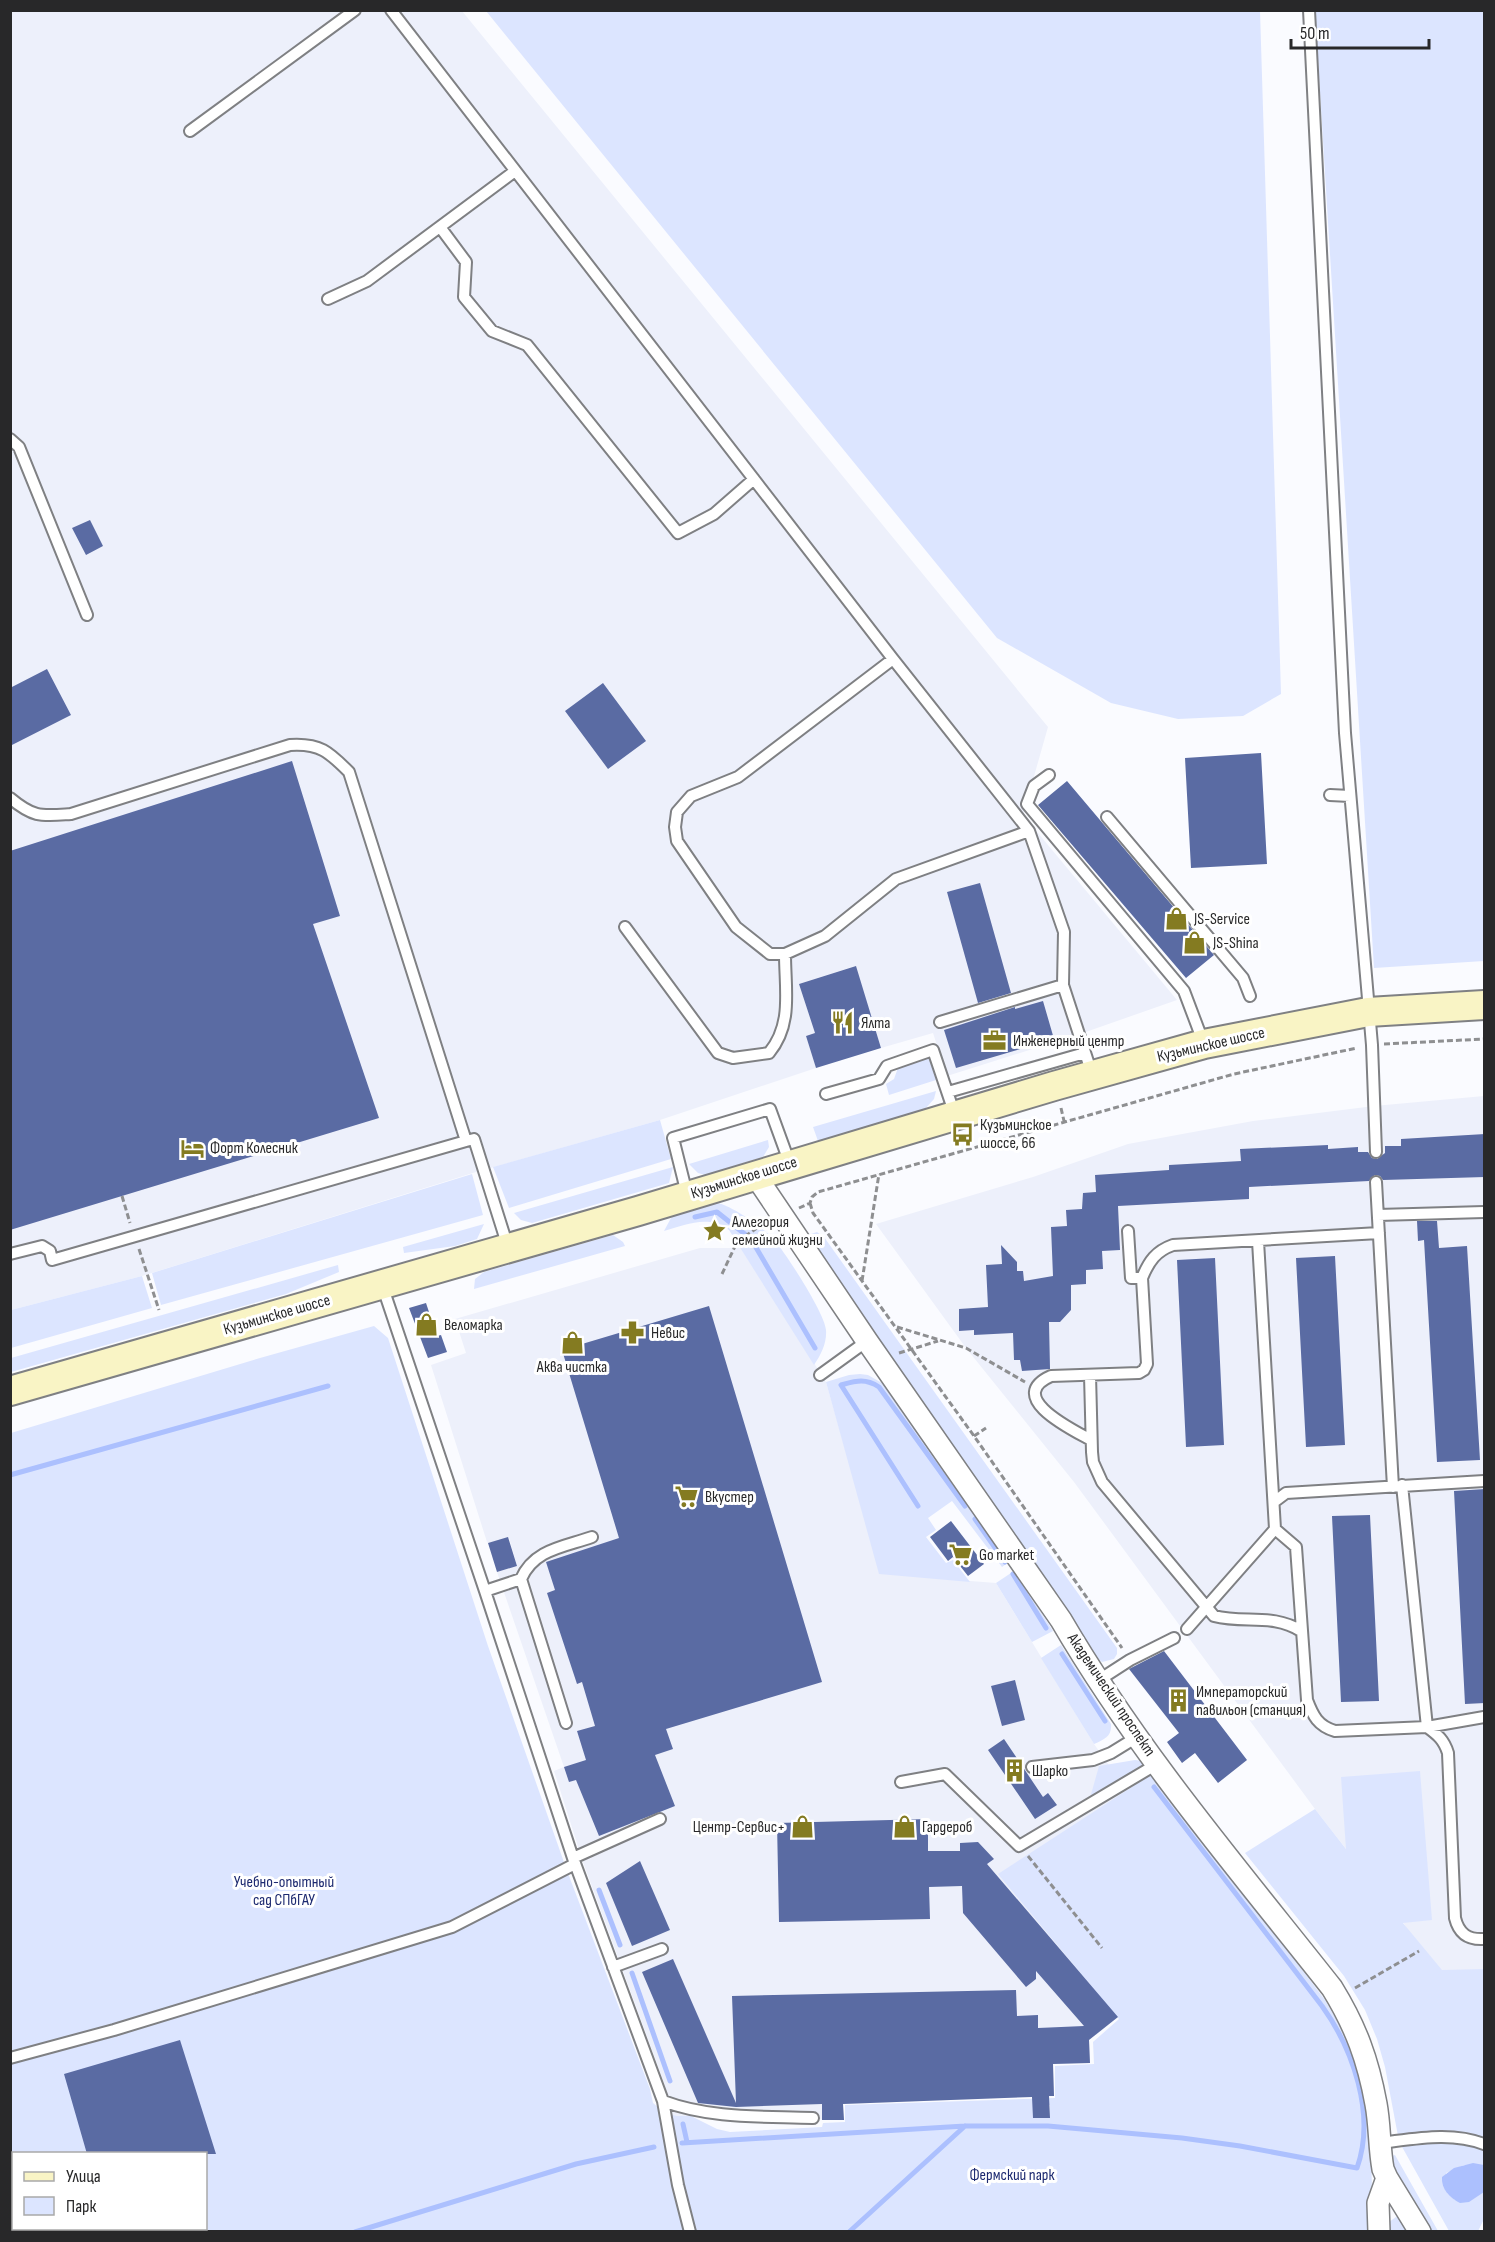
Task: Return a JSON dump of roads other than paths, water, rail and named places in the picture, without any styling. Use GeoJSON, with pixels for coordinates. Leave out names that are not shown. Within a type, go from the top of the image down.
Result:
{"type":"FeatureCollection","features":[{"type":"Feature","properties":{"kind":"main road","name":"Кузьминское шоссе"},"geometry":{"type":"LineString","coordinates":[[10,1391],[790,1165],[951,1104],[1089,1064],[1204,1044],[1368,1011],[1485,1005]]}},
{"type":"Feature","properties":{"kind":"street","name":"Академический проспект"},"geometry":{"type":"LineString","coordinates":[[755,1175],[1061,1620],[1137,1737],[1239,1872],[1332,1988],[1353,2023],[1365,2059],[1376,2105],[1379,2143],[1387,2178],[1420,2232]]}},
{"type":"Feature","properties":{"kind":"street"},"geometry":{"type":"LineString","coordinates":[[1378,2232],[1378,2203],[1387,2178]]}},
{"type":"Feature","properties":{"kind":"lane"},"geometry":{"type":"LineString","coordinates":[[190,131],[355,10]]}},
{"type":"Feature","properties":{"kind":"lane"},"geometry":{"type":"LineString","coordinates":[[391,10],[893,659],[1029,831],[1064,932],[1063,985],[1089,1064]]}},
{"type":"Feature","properties":{"kind":"lane"},"geometry":{"type":"LineString","coordinates":[[1310,10],[1345,733],[1372,1045],[1376,1152]]}},
{"type":"Feature","properties":{"kind":"lane"},"geometry":{"type":"LineString","coordinates":[[328,299],[367,281],[515,171]]}},
{"type":"Feature","properties":{"kind":"lane"},"geometry":{"type":"LineString","coordinates":[[440,227],[466,262],[464,297],[492,332],[527,345],[678,533],[714,514],[754,479]]}},
{"type":"Feature","properties":{"kind":"lane"},"geometry":{"type":"LineString","coordinates":[[10,439],[19,447],[87,615]]}},
{"type":"Feature","properties":{"kind":"lane"},"geometry":{"type":"LineString","coordinates":[[893,659],[738,777],[691,796],[677,812],[675,827],[677,841],[736,927],[770,954],[785,954],[825,936],[896,879],[1029,831]]}},
{"type":"Feature","properties":{"kind":"lane"},"geometry":{"type":"LineString","coordinates":[[10,798],[26,811],[45,816],[71,814],[290,745],[309,744],[332,755],[348,772],[466,1141]]}},
{"type":"Feature","properties":{"kind":"lane"},"geometry":{"type":"LineString","coordinates":[[1049,775],[1034,786],[1027,804],[1184,991],[1204,1044]]}},
{"type":"Feature","properties":{"kind":"lane"},"geometry":{"type":"LineString","coordinates":[[1330,795],[1350,796]]}},
{"type":"Feature","properties":{"kind":"lane"},"geometry":{"type":"LineString","coordinates":[[1107,817],[1243,978],[1250,996]]}},
{"type":"Feature","properties":{"kind":"lane"},"geometry":{"type":"LineString","coordinates":[[625,927],[718,1053],[733,1058],[769,1053],[778,1042],[785,1023],[785,954]]}},
{"type":"Feature","properties":{"kind":"lane"},"geometry":{"type":"LineString","coordinates":[[940,1022],[1063,985]]}},
{"type":"Feature","properties":{"kind":"lane"},"geometry":{"type":"LineString","coordinates":[[826,1094],[879,1079],[887,1066],[933,1050],[951,1104]]}},
{"type":"Feature","properties":{"kind":"lane"},"geometry":{"type":"LineString","coordinates":[[687,1195],[674,1138],[759,1112],[770,1109],[790,1165]]}},
{"type":"Feature","properties":{"kind":"lane"},"geometry":{"type":"LineString","coordinates":[[10,1254],[42,1246],[50,1251],[52,1260],[474,1139],[509,1248]]}},
{"type":"Feature","properties":{"kind":"lane"},"geometry":{"type":"LineString","coordinates":[[1376,1182],[1397,1486],[1427,1727],[1445,1743],[1448,1753],[1457,1928],[1465,1937],[1485,1940]]}},
{"type":"Feature","properties":{"kind":"lane"},"geometry":{"type":"LineString","coordinates":[[1378,1215],[1485,1212]]}},
{"type":"Feature","properties":{"kind":"lane"},"geometry":{"type":"LineString","coordinates":[[1128,1231],[1131,1278],[1142,1278]]}},
{"type":"Feature","properties":{"kind":"lane"},"geometry":{"type":"LineString","coordinates":[[1091,1440],[1046,1413],[1038,1405],[1037,1389],[1043,1380],[1051,1376],[1139,1373],[1144,1370],[1147,1364],[1142,1278],[1147,1264],[1160,1250],[1173,1245],[1379,1233]]}},
{"type":"Feature","properties":{"kind":"lane"},"geometry":{"type":"LineString","coordinates":[[1187,1629],[1275,1529],[1258,1241]]}},
{"type":"Feature","properties":{"kind":"lane"},"geometry":{"type":"LineString","coordinates":[[381,1285],[574,1861],[663,2101],[678,2185],[690,2232]]}},
{"type":"Feature","properties":{"kind":"lane"},"geometry":{"type":"LineString","coordinates":[[820,1374],[867,1341]]}},
{"type":"Feature","properties":{"kind":"lane"},"geometry":{"type":"LineString","coordinates":[[1090,1376],[1093,1462],[1102,1482],[1214,1616],[1227,1619],[1275,1620],[1289,1623],[1301,1631]]}},
{"type":"Feature","properties":{"kind":"lane"},"geometry":{"type":"LineString","coordinates":[[1274,1502],[1286,1493],[1485,1481]]}},
{"type":"Feature","properties":{"kind":"lane"},"geometry":{"type":"LineString","coordinates":[[1275,1529],[1296,1547],[1306,1700],[1317,1723],[1335,1731],[1427,1727],[1485,1717]]}},
{"type":"Feature","properties":{"kind":"lane"},"geometry":{"type":"LineString","coordinates":[[485,1591],[521,1580],[530,1563],[541,1555],[592,1538]]}},
{"type":"Feature","properties":{"kind":"lane"},"geometry":{"type":"LineString","coordinates":[[521,1580],[566,1723]]}},
{"type":"Feature","properties":{"kind":"lane"},"geometry":{"type":"LineString","coordinates":[[1099,1680],[1130,1660],[1174,1638]]}},
{"type":"Feature","properties":{"kind":"lane"},"geometry":{"type":"LineString","coordinates":[[1032,1767],[1093,1760],[1111,1753],[1137,1737]]}},
{"type":"Feature","properties":{"kind":"lane"},"geometry":{"type":"LineString","coordinates":[[901,1782],[945,1774],[1019,1846],[1157,1764]]}},
{"type":"Feature","properties":{"kind":"lane"},"geometry":{"type":"LineString","coordinates":[[10,2058],[114,2030],[452,1927],[574,1861],[660,1819]]}},
{"type":"Feature","properties":{"kind":"lane"},"geometry":{"type":"LineString","coordinates":[[613,1967],[663,1949]]}},
{"type":"Feature","properties":{"kind":"lane"},"geometry":{"type":"LineString","coordinates":[[663,2101],[681,2108],[713,2115],[813,2118]]}},
{"type":"Feature","properties":{"kind":"lane"},"geometry":{"type":"LineString","coordinates":[[1379,2143],[1450,2137],[1485,2144]]}},
{"type":"Feature","properties":{"kind":"water"},"geometry":{"type":"Polygon","coordinates":[[[1473,2163],[1484,2165],[1484,2192],[1469,2202],[1460,2203],[1447,2193],[1442,2177],[1454,2168],[1473,2163]]]}},
{"type":"Feature","properties":{"kind":"waterway"},"geometry":{"type":"LineString","coordinates":[[695,1217],[717,1212],[751,1239],[815,1348]]}},
{"type":"Feature","properties":{"kind":"waterway"},"geometry":{"type":"LineString","coordinates":[[918,1506],[841,1385],[860,1381],[879,1387],[965,1506]]}},
{"type":"Feature","properties":{"kind":"waterway"},"geometry":{"type":"LineString","coordinates":[[10,1475],[328,1386]]}},
{"type":"Feature","properties":{"kind":"waterway"},"geometry":{"type":"LineString","coordinates":[[975,1519],[1005,1562]]}},
{"type":"Feature","properties":{"kind":"waterway"},"geometry":{"type":"LineString","coordinates":[[1013,1574],[1046,1628]]}},
{"type":"Feature","properties":{"kind":"waterway"},"geometry":{"type":"LineString","coordinates":[[1062,1654],[1105,1721]]}},
{"type":"Feature","properties":{"kind":"waterway"},"geometry":{"type":"LineString","coordinates":[[682,2143],[965,2126],[1048,2126],[1182,2138],[1240,2146],[1357,2168],[1364,2126],[1362,2105],[1352,2062],[1333,2023],[1154,1787]]}},
{"type":"Feature","properties":{"kind":"waterway"},"geometry":{"type":"LineString","coordinates":[[599,1890],[620,1945]]}},
{"type":"Feature","properties":{"kind":"waterway"},"geometry":{"type":"LineString","coordinates":[[632,1973],[670,2081]]}},
{"type":"Feature","properties":{"kind":"waterway"},"geometry":{"type":"LineString","coordinates":[[683,2124],[687,2142]]}},
{"type":"Feature","properties":{"kind":"waterway"},"geometry":{"type":"LineString","coordinates":[[849,2232],[965,2126]]}},
{"type":"Feature","properties":{"kind":"waterway"},"geometry":{"type":"LineString","coordinates":[[355,2232],[576,2164],[654,2147]]}},
{"type":"Feature","properties":{"kind":"place","name":"JS-Service"},"geometry":{"type":"Point","coordinates":[1176,919]}},
{"type":"Feature","properties":{"kind":"place","name":"JS-Shina"},"geometry":{"type":"Point","coordinates":[1195,943]}},
{"type":"Feature","properties":{"kind":"place","name":"Ялта"},"geometry":{"type":"Point","coordinates":[843,1023]}},
{"type":"Feature","properties":{"kind":"place","name":"Инженерный центр"},"geometry":{"type":"Point","coordinates":[995,1041]}},
{"type":"Feature","properties":{"kind":"place","name":"Кузьминское шоссе, 66"},"geometry":{"type":"Point","coordinates":[962,1134]}},
{"type":"Feature","properties":{"kind":"place","name":"Форт Колесник"},"geometry":{"type":"Point","coordinates":[192,1148]}},
{"type":"Feature","properties":{"kind":"place","name":"Аллегория семейной жизни"},"geometry":{"type":"Point","coordinates":[714,1231]}},
{"type":"Feature","properties":{"kind":"place","name":"Веломарка"},"geometry":{"type":"Point","coordinates":[426,1325]}},
{"type":"Feature","properties":{"kind":"place","name":"Невис"},"geometry":{"type":"Point","coordinates":[633,1333]}},
{"type":"Feature","properties":{"kind":"place","name":"Аква чистка"},"geometry":{"type":"Point","coordinates":[572,1342]}},
{"type":"Feature","properties":{"kind":"place","name":"Вкустер"},"geometry":{"type":"Point","coordinates":[687,1497]}},
{"type":"Feature","properties":{"kind":"place","name":"Go market"},"geometry":{"type":"Point","coordinates":[961,1555]}},
{"type":"Feature","properties":{"kind":"place","name":"Императорский павильон (станция)"},"geometry":{"type":"Point","coordinates":[1178,1701]}},
{"type":"Feature","properties":{"kind":"place","name":"Шарко"},"geometry":{"type":"Point","coordinates":[1014,1771]}},
{"type":"Feature","properties":{"kind":"place","name":"Центр-Сервис+"},"geometry":{"type":"Point","coordinates":[803,1827]}},
{"type":"Feature","properties":{"kind":"place","name":"Гардероб"},"geometry":{"type":"Point","coordinates":[904,1827]}},
{"type":"Feature","properties":{"kind":"park label","name":"Учебно-опытный сад СПбГАУ"},"geometry":{"type":"Point","coordinates":[284,1891]}},
{"type":"Feature","properties":{"kind":"park label","name":"Фермский парк"},"geometry":{"type":"Point","coordinates":[1012,2175]}}]}
